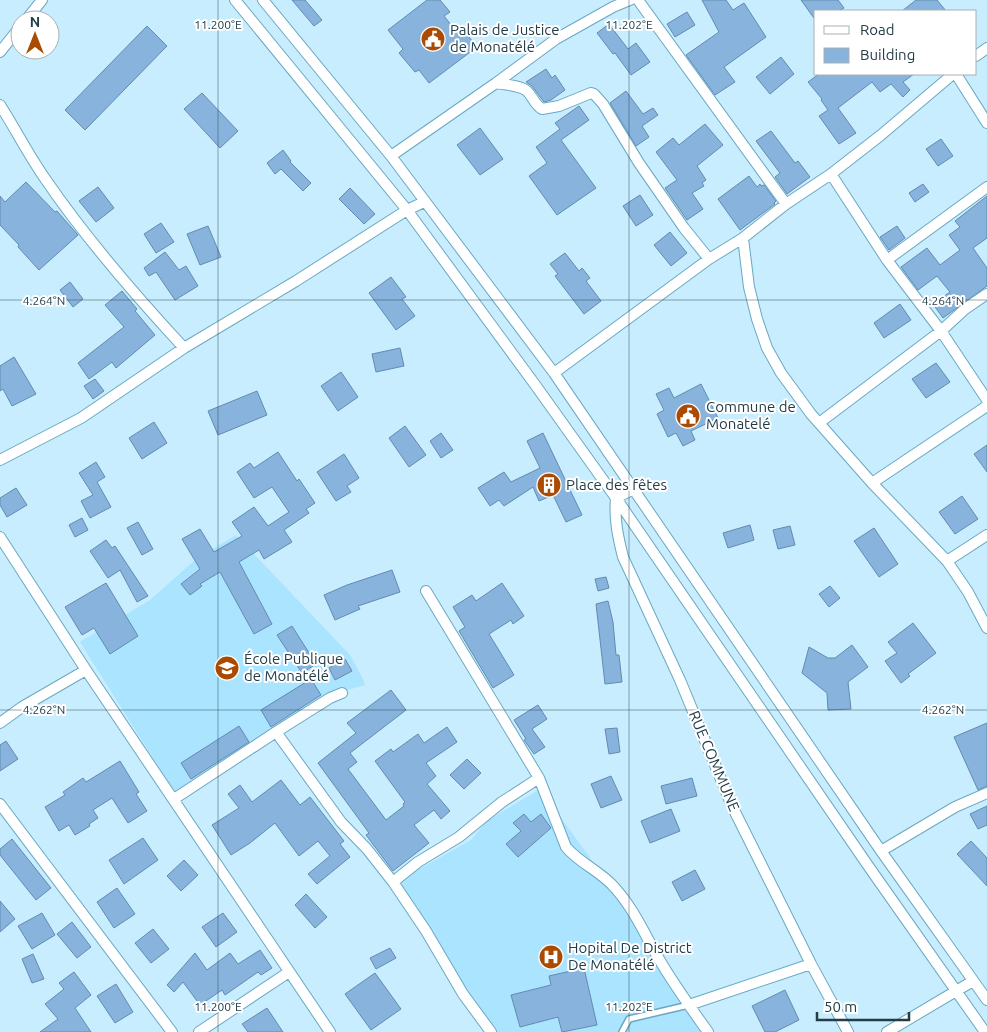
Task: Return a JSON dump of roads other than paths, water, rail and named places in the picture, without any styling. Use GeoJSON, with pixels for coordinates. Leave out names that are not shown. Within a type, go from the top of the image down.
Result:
{"type":"FeatureCollection","features":[{"type":"Feature","properties":{"kind":"street"},"geometry":{"type":"LineString","coordinates":[[34,10],[42,0]]}},
{"type":"Feature","properties":{"kind":"street"},"geometry":{"type":"LineString","coordinates":[[235,0],[407,210],[616,498],[869,867],[985,1032]]}},
{"type":"Feature","properties":{"kind":"street"},"geometry":{"type":"LineString","coordinates":[[263,0],[391,156],[554,373],[632,490],[881,851],[987,1000]]}},
{"type":"Feature","properties":{"kind":"street"},"geometry":{"type":"LineString","coordinates":[[391,156],[496,84],[556,39],[611,4],[630,0]]}},
{"type":"Feature","properties":{"kind":"street"},"geometry":{"type":"LineString","coordinates":[[638,0],[786,204]]}},
{"type":"Feature","properties":{"kind":"street"},"geometry":{"type":"LineString","coordinates":[[0,52],[10,40]]}},
{"type":"Feature","properties":{"kind":"street"},"geometry":{"type":"LineString","coordinates":[[554,373],[709,259],[742,238],[786,204],[831,174],[954,75]]}},
{"type":"Feature","properties":{"kind":"street"},"geometry":{"type":"LineString","coordinates":[[956,75],[987,123]]}},
{"type":"Feature","properties":{"kind":"street"},"geometry":{"type":"LineString","coordinates":[[496,84],[522,88],[538,107],[542,109],[559,106],[591,93],[594,94],[603,104],[639,163],[684,228],[709,259]]}},
{"type":"Feature","properties":{"kind":"street"},"geometry":{"type":"LineString","coordinates":[[0,105],[45,178],[80,227],[184,348]]}},
{"type":"Feature","properties":{"kind":"street"},"geometry":{"type":"LineString","coordinates":[[831,174],[887,260],[941,331],[987,400]]}},
{"type":"Feature","properties":{"kind":"street"},"geometry":{"type":"LineString","coordinates":[[887,260],[987,187]]}},
{"type":"Feature","properties":{"kind":"street"},"geometry":{"type":"LineString","coordinates":[[0,460],[81,418],[184,348],[296,281],[407,210],[424,202]]}},
{"type":"Feature","properties":{"kind":"street"},"geometry":{"type":"LineString","coordinates":[[742,238],[749,287],[757,319],[768,348],[781,373],[819,423],[872,484],[947,560],[968,592],[987,628]]}},
{"type":"Feature","properties":{"kind":"street"},"geometry":{"type":"LineString","coordinates":[[819,423],[987,294]]}},
{"type":"Feature","properties":{"kind":"street"},"geometry":{"type":"LineString","coordinates":[[872,484],[987,406]]}},
{"type":"Feature","properties":{"kind":"street"},"geometry":{"type":"LineString","coordinates":[[616,498],[632,490]]}},
{"type":"Feature","properties":{"kind":"street","name":"RUE COMMUNE"},"geometry":{"type":"LineString","coordinates":[[616,498],[617,535],[623,557],[680,680],[732,806],[811,964],[848,1032]]}},
{"type":"Feature","properties":{"kind":"street"},"geometry":{"type":"LineString","coordinates":[[947,560],[987,535]]}},
{"type":"Feature","properties":{"kind":"street"},"geometry":{"type":"LineString","coordinates":[[0,536],[86,670],[330,1032]]}},
{"type":"Feature","properties":{"kind":"street"},"geometry":{"type":"LineString","coordinates":[[426,592],[539,778],[566,846],[572,854],[586,865],[601,873],[632,910],[675,986],[708,1032]]}},
{"type":"Feature","properties":{"kind":"street"},"geometry":{"type":"LineString","coordinates":[[0,723],[22,707],[86,670]]}},
{"type":"Feature","properties":{"kind":"street"},"geometry":{"type":"LineString","coordinates":[[174,799],[276,732],[330,698],[342,693]]}},
{"type":"Feature","properties":{"kind":"street"},"geometry":{"type":"LineString","coordinates":[[775,728],[790,717]]}},
{"type":"Feature","properties":{"kind":"street"},"geometry":{"type":"LineString","coordinates":[[276,732],[341,822],[367,849],[393,882],[426,931],[463,994],[491,1032]]}},
{"type":"Feature","properties":{"kind":"street"},"geometry":{"type":"LineString","coordinates":[[393,882],[418,862],[459,837],[502,802],[539,778]]}},
{"type":"Feature","properties":{"kind":"street"},"geometry":{"type":"LineString","coordinates":[[881,851],[955,807],[987,793]]}},
{"type":"Feature","properties":{"kind":"street"},"geometry":{"type":"LineString","coordinates":[[0,804],[172,1032]]}},
{"type":"Feature","properties":{"kind":"street"},"geometry":{"type":"LineString","coordinates":[[689,1005],[811,964]]}},
{"type":"Feature","properties":{"kind":"street"},"geometry":{"type":"LineString","coordinates":[[199,1032],[289,972]]}},
{"type":"Feature","properties":{"kind":"street"},"geometry":{"type":"LineString","coordinates":[[888,1032],[972,981]]}},
{"type":"Feature","properties":{"kind":"lane"},"geometry":{"type":"LineString","coordinates":[[622,1032],[622,1028],[629,1019],[689,1005]]}},
{"type":"Feature","properties":{"kind":"place","name":"Palais de Justice de Monatélé"},"geometry":{"type":"Point","coordinates":[433,39]}},
{"type":"Feature","properties":{"kind":"place","name":"Commune de Monatelé"},"geometry":{"type":"Point","coordinates":[688,416]}},
{"type":"Feature","properties":{"kind":"place","name":"Place des fêtes"},"geometry":{"type":"Point","coordinates":[549,485]}},
{"type":"Feature","properties":{"kind":"place","name":"École Publique de Monatélé"},"geometry":{"type":"Point","coordinates":[227,668]}},
{"type":"Feature","properties":{"kind":"place","name":"Hopital De District De Monatélé"},"geometry":{"type":"Point","coordinates":[551,957]}}]}
